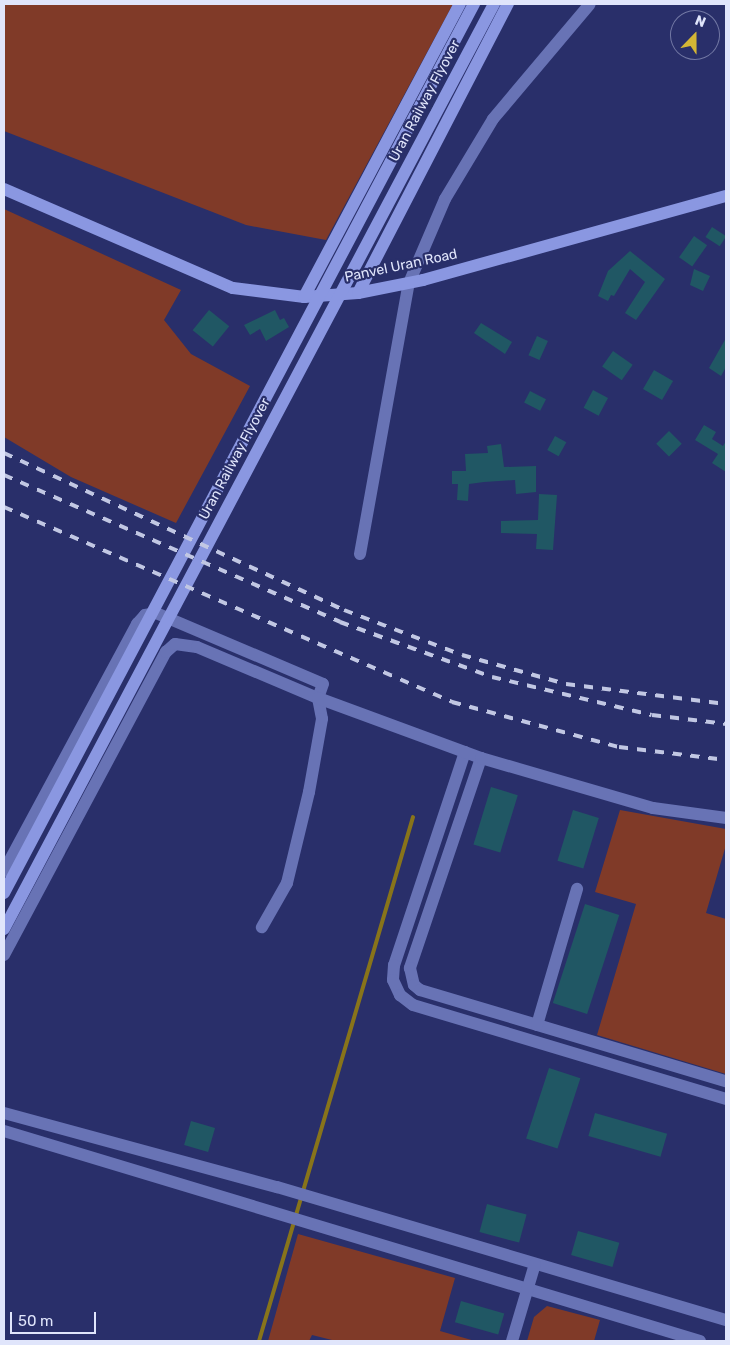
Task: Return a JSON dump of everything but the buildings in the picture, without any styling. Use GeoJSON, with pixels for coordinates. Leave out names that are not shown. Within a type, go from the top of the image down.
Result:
{"type":"FeatureCollection","features":[{"type":"Feature","properties":{"kind":"main road"},"geometry":{"type":"LineString","coordinates":[[304,297],[460,4]]}},
{"type":"Feature","properties":{"kind":"main road","name":"Uran Railway Flyover"},"geometry":{"type":"LineString","coordinates":[[4,893],[474,4]]}},
{"type":"Feature","properties":{"kind":"main road"},"geometry":{"type":"LineString","coordinates":[[358,293],[508,4]]}},
{"type":"Feature","properties":{"kind":"main road","name":"Uran Railway Flyover"},"geometry":{"type":"LineString","coordinates":[[4,929],[493,5]]}},
{"type":"Feature","properties":{"kind":"main road","name":"Panvel Uran Road"},"geometry":{"type":"LineString","coordinates":[[4,190],[233,288],[304,297],[358,293],[409,283],[726,196]]}},
{"type":"Feature","properties":{"kind":"street"},"geometry":{"type":"LineString","coordinates":[[360,554],[409,283],[445,199],[493,119],[590,4]]}},
{"type":"Feature","properties":{"kind":"street"},"geometry":{"type":"LineString","coordinates":[[4,871],[145,615],[156,614],[323,684],[318,698],[322,719],[318,742],[287,883],[262,927]]}},
{"type":"Feature","properties":{"kind":"street"},"geometry":{"type":"LineString","coordinates":[[4,955],[166,652],[175,644],[197,647],[318,698],[481,758],[653,808],[726,818]]}},
{"type":"Feature","properties":{"kind":"street"},"geometry":{"type":"LineString","coordinates":[[465,752],[394,965],[393,980],[400,995],[413,1005],[726,1099]]}},
{"type":"Feature","properties":{"kind":"street"},"geometry":{"type":"LineString","coordinates":[[481,758],[410,976],[420,990],[726,1081]]}},
{"type":"Feature","properties":{"kind":"street"},"geometry":{"type":"LineString","coordinates":[[537,1024],[577,889]]}},
{"type":"Feature","properties":{"kind":"street"},"geometry":{"type":"LineString","coordinates":[[4,1112],[302,1194],[726,1320]]}},
{"type":"Feature","properties":{"kind":"street"},"geometry":{"type":"LineString","coordinates":[[4,1131],[294,1221],[700,1341]]}},
{"type":"Feature","properties":{"kind":"street"},"geometry":{"type":"LineString","coordinates":[[512,1341],[535,1264]]}},
{"type":"Feature","properties":{"kind":"shaded area"},"geometry":{"type":"Polygon","coordinates":[[[4,4],[453,4],[326,240],[246,225],[4,131],[4,4]]]}},
{"type":"Feature","properties":{"kind":"shaded area"},"geometry":{"type":"Polygon","coordinates":[[[4,209],[181,290],[164,320],[191,354],[250,386],[176,523],[71,477],[4,437],[4,209]]]}},
{"type":"Feature","properties":{"kind":"shaded area"},"geometry":{"type":"Polygon","coordinates":[[[620,810],[726,829],[726,845],[706,913],[726,919],[726,1074],[597,1035],[636,904],[595,892],[620,810]]]}},
{"type":"Feature","properties":{"kind":"shaded area"},"geometry":{"type":"Polygon","coordinates":[[[298,1234],[455,1278],[440,1331],[475,1341],[336,1341],[312,1335],[309,1341],[268,1341],[298,1234]]]}},
{"type":"Feature","properties":{"kind":"shaded area"},"geometry":{"type":"Polygon","coordinates":[[[547,1306],[600,1320],[594,1341],[527,1341],[534,1317],[547,1306]]]}},
{"type":"Feature","properties":{"kind":"waterway"},"geometry":{"type":"LineString","coordinates":[[259,1341],[413,817]]}},
{"type":"Feature","properties":{"kind":"railway"},"geometry":{"type":"LineString","coordinates":[[4,453],[344,610],[462,655],[566,684],[726,704]]}},
{"type":"Feature","properties":{"kind":"railway"},"geometry":{"type":"LineString","coordinates":[[4,475],[340,622],[492,677],[652,715],[726,724]]}},
{"type":"Feature","properties":{"kind":"railway"},"geometry":{"type":"LineString","coordinates":[[4,507],[452,702],[619,747],[726,760]]}}]}
